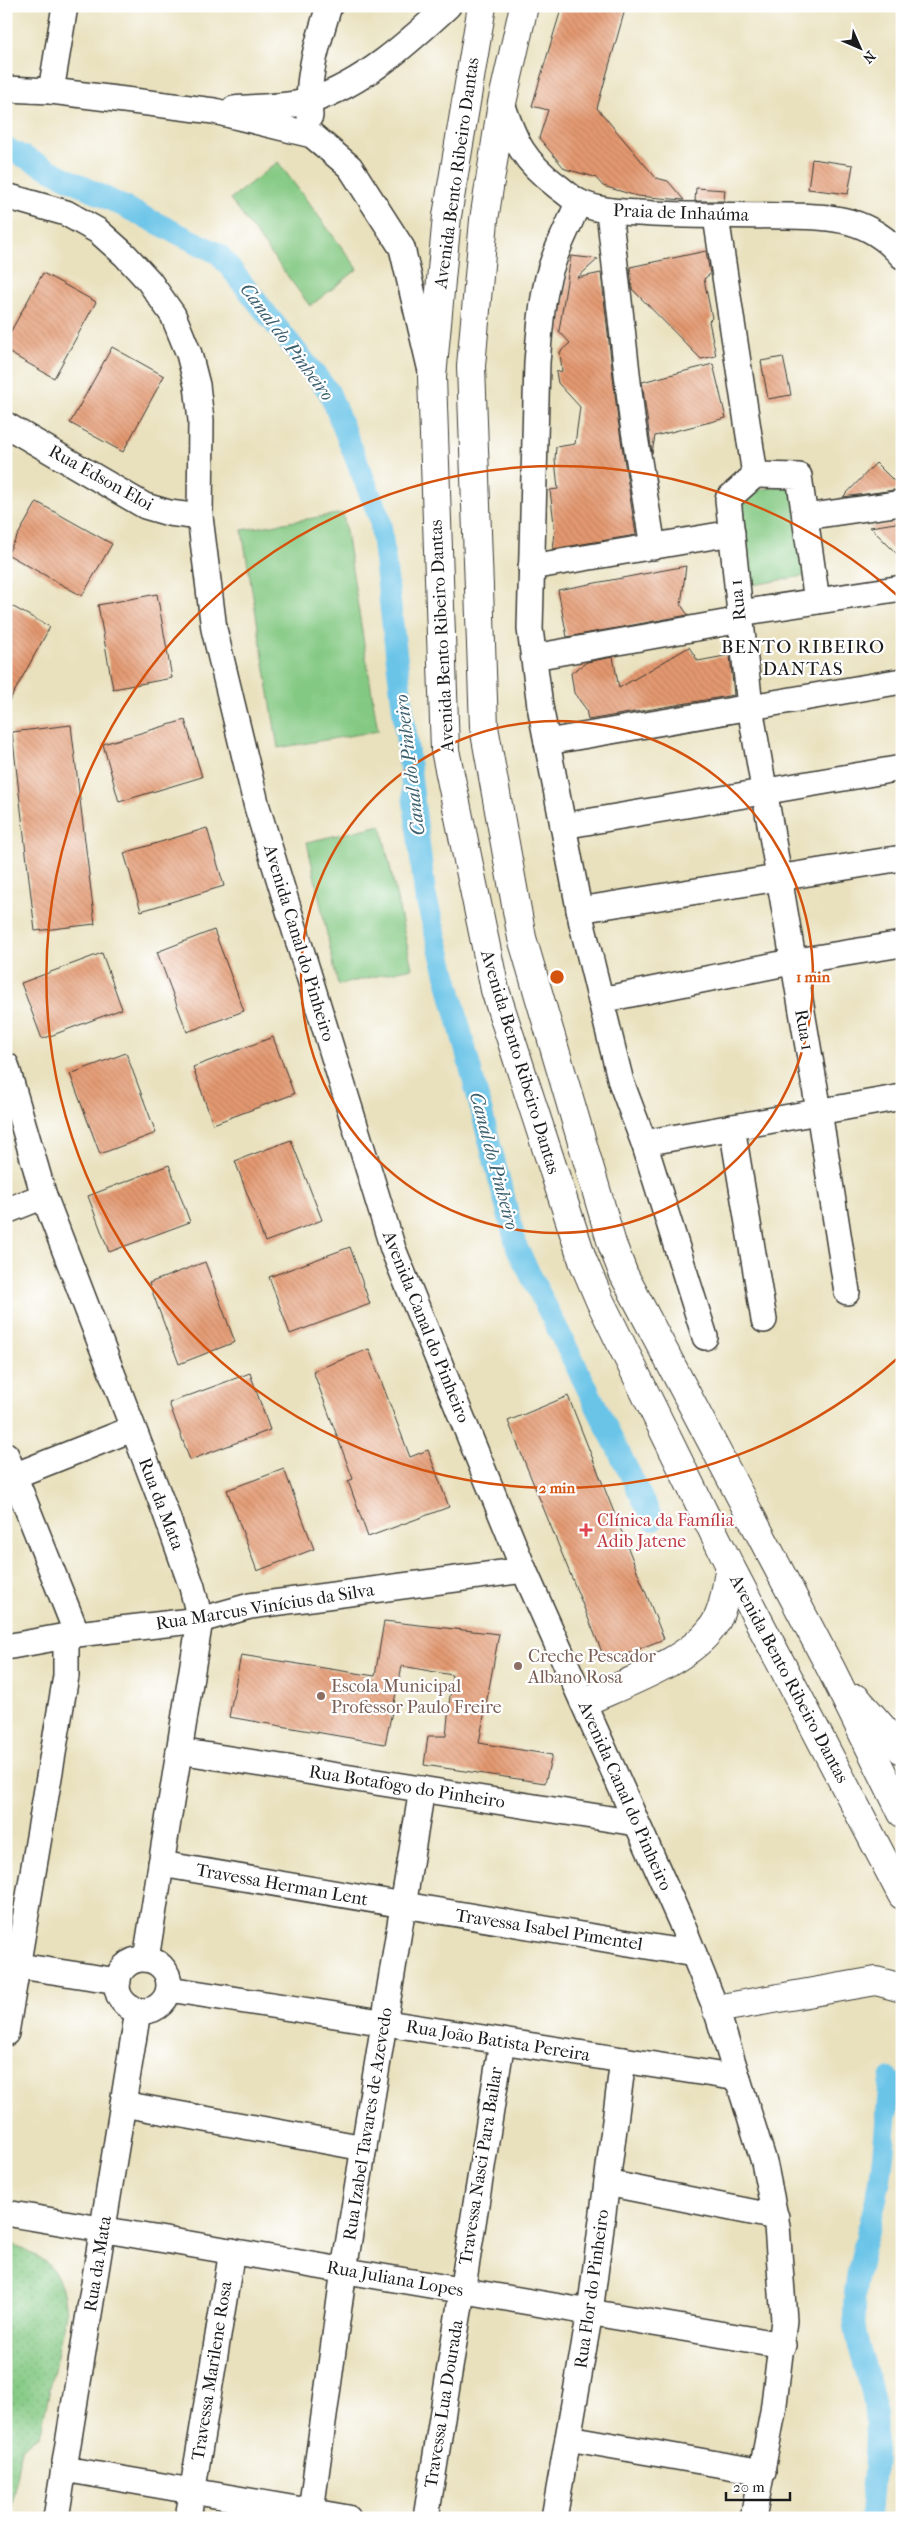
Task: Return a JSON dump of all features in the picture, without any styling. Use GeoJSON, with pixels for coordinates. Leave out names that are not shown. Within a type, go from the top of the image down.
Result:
{"type":"FeatureCollection","features":[{"type":"Feature","properties":{"kind":"highway","name":"Avenida Bento Ribeiro Dantas"},"geometry":{"type":"LineString","coordinates":[[482,6],[447,216],[432,377],[445,750],[495,990],[591,1281],[730,1566],[902,1895]]}},
{"type":"Feature","properties":{"kind":"highway","name":"Avenida Bento Ribeiro Dantas"},"geometry":{"type":"LineString","coordinates":[[524,6],[502,104],[484,220],[471,366],[484,727],[522,938],[617,1261],[831,1669],[902,1812]]}},
{"type":"Feature","properties":{"kind":"highway"},"geometry":{"type":"LineString","coordinates":[[584,1702],[675,1659],[702,1640],[715,1624],[722,1610],[730,1566]]}},
{"type":"Feature","properties":{"kind":"highway"},"geometry":{"type":"LineString","coordinates":[[831,1669],[902,1750]]}},
{"type":"Feature","properties":{"kind":"highway"},"geometry":{"type":"LineString","coordinates":[[716,2009],[876,1981],[902,1988]]}},
{"type":"Feature","properties":{"kind":"street"},"geometry":{"type":"LineString","coordinates":[[51,91],[64,6]]}},
{"type":"Feature","properties":{"kind":"street"},"geometry":{"type":"LineString","coordinates":[[312,136],[309,101],[311,72],[329,6]]}},
{"type":"Feature","properties":{"kind":"street"},"geometry":{"type":"LineString","coordinates":[[216,111],[309,101],[342,87],[372,70],[426,27],[448,6]]}},
{"type":"Feature","properties":{"kind":"street"},"geometry":{"type":"LineString","coordinates":[[6,89],[51,91],[216,111],[312,136],[350,167],[402,248],[432,377]]}},
{"type":"Feature","properties":{"kind":"street","name":"Praia de Inhaúma"},"geometry":{"type":"LineString","coordinates":[[502,104],[523,153],[537,171],[578,202],[609,211],[716,217],[822,217],[856,224],[878,232],[902,256]]}},
{"type":"Feature","properties":{"kind":"street","name":"Avenida Canal do Pinheiro"},"geometry":{"type":"LineString","coordinates":[[6,196],[66,214],[98,231],[125,255],[149,281],[173,315],[189,354],[197,384],[201,420],[200,517],[214,628],[257,807],[381,1212],[393,1249],[524,1570],[694,1954],[716,2009],[764,2162],[776,2217],[783,2290],[783,2345],[753,2518]]}},
{"type":"Feature","properties":{"kind":"street"},"geometry":{"type":"LineString","coordinates":[[578,202],[569,228],[553,260],[537,362],[530,629],[547,742],[579,910],[621,1082],[644,1143],[705,1337]]}},
{"type":"Feature","properties":{"kind":"street"},"geometry":{"type":"LineString","coordinates":[[609,211],[632,418],[653,547]]}},
{"type":"Feature","properties":{"kind":"street"},"geometry":{"type":"LineString","coordinates":[[716,217],[755,475],[799,476],[818,601]]}},
{"type":"Feature","properties":{"kind":"street","name":"Rua Edson Eloi"},"geometry":{"type":"LineString","coordinates":[[6,425],[145,506],[169,513],[200,517]]}},
{"type":"Feature","properties":{"kind":"street","name":"Rua 1"},"geometry":{"type":"LineString","coordinates":[[755,475],[728,499],[750,707],[777,877],[819,1111],[847,1292]]}},
{"type":"Feature","properties":{"kind":"street"},"geometry":{"type":"LineString","coordinates":[[805,517],[902,503]]}},
{"type":"Feature","properties":{"kind":"street"},"geometry":{"type":"LineString","coordinates":[[532,568],[732,533]]}},
{"type":"Feature","properties":{"kind":"street"},"geometry":{"type":"LineString","coordinates":[[534,657],[818,601],[902,588]]}},
{"type":"Feature","properties":{"kind":"street"},"geometry":{"type":"LineString","coordinates":[[547,742],[902,682]]}},
{"type":"Feature","properties":{"kind":"street"},"geometry":{"type":"LineString","coordinates":[[563,826],[902,768]]}},
{"type":"Feature","properties":{"kind":"street"},"geometry":{"type":"LineString","coordinates":[[579,910],[902,858]]}},
{"type":"Feature","properties":{"kind":"street"},"geometry":{"type":"LineString","coordinates":[[601,1000],[792,962],[902,944]]}},
{"type":"Feature","properties":{"kind":"street","name":"Rua da Mata"},"geometry":{"type":"LineString","coordinates":[[6,1065],[44,1196],[192,1587],[200,1620],[146,1959]]}},
{"type":"Feature","properties":{"kind":"street"},"geometry":{"type":"LineString","coordinates":[[644,1143],[902,1098]]}},
{"type":"Feature","properties":{"kind":"street"},"geometry":{"type":"LineString","coordinates":[[732,1128],[764,1320]]}},
{"type":"Feature","properties":{"kind":"street"},"geometry":{"type":"LineString","coordinates":[[6,1211],[44,1196]]}},
{"type":"Feature","properties":{"kind":"street"},"geometry":{"type":"LineString","coordinates":[[6,2033],[11,1965],[66,1676],[72,1635],[9,1470],[132,1429]]}},
{"type":"Feature","properties":{"kind":"street","name":"Rua Marcus Vinícius da Silva"},"geometry":{"type":"LineString","coordinates":[[6,1647],[72,1635],[200,1620],[250,1606],[524,1570]]}},
{"type":"Feature","properties":{"kind":"street","name":"Rua Botafogo do Pinheiro"},"geometry":{"type":"LineString","coordinates":[[179,1751],[636,1823]]}},
{"type":"Feature","properties":{"kind":"street"},"geometry":{"type":"LineString","coordinates":[[880,1768],[902,1787]]}},
{"type":"Feature","properties":{"kind":"street","name":"Rua Izabel Tavares de Azevedo"},"geometry":{"type":"LineString","coordinates":[[310,2515],[344,2270],[422,1789]]}},
{"type":"Feature","properties":{"kind":"street","name":"Travessa Herman Lent"},"geometry":{"type":"LineString","coordinates":[[161,1864],[404,1906]]}},
{"type":"Feature","properties":{"kind":"street","name":"Travessa Isabel Pimentel"},"geometry":{"type":"LineString","coordinates":[[404,1906],[694,1954]]}},
{"type":"Feature","properties":{"kind":"street"},"geometry":{"type":"LineString","coordinates":[[146,1959],[155,1961],[167,1973],[169,1989],[167,1997],[155,2009],[138,2011],[124,2003],[120,1997],[118,1981],[124,1967],[131,1962],[146,1959]]}},
{"type":"Feature","properties":{"kind":"street"},"geometry":{"type":"LineString","coordinates":[[11,1965],[118,1981]]}},
{"type":"Feature","properties":{"kind":"street","name":"Rua João Batista Pereira"},"geometry":{"type":"LineString","coordinates":[[169,1989],[738,2078]]}},
{"type":"Feature","properties":{"kind":"street","name":"Rua da Mata"},"geometry":{"type":"LineString","coordinates":[[56,2518],[138,2011]]}},
{"type":"Feature","properties":{"kind":"street","name":"Travessa Nasci Para Bailar"},"geometry":{"type":"LineString","coordinates":[[461,2290],[502,2041]]}},
{"type":"Feature","properties":{"kind":"street","name":"Rua Flor do Pinheiro"},"geometry":{"type":"LineString","coordinates":[[554,2518],[590,2312],[623,2060]]}},
{"type":"Feature","properties":{"kind":"street"},"geometry":{"type":"LineString","coordinates":[[124,2104],[364,2148]]}},
{"type":"Feature","properties":{"kind":"street"},"geometry":{"type":"LineString","coordinates":[[607,2183],[776,2217]]}},
{"type":"Feature","properties":{"kind":"street","name":"Rua Juliana Lopes"},"geometry":{"type":"LineString","coordinates":[[6,2213],[783,2345]]}},
{"type":"Feature","properties":{"kind":"street","name":"Travessa Marilene Rosa"},"geometry":{"type":"LineString","coordinates":[[188,2518],[232,2251]]}},
{"type":"Feature","properties":{"kind":"street","name":"Travessa Lua Dourada"},"geometry":{"type":"LineString","coordinates":[[426,2518],[461,2290]]}},
{"type":"Feature","properties":{"kind":"street"},"geometry":{"type":"LineString","coordinates":[[568,2438],[762,2472]]}},
{"type":"Feature","properties":{"kind":"street"},"geometry":{"type":"LineString","coordinates":[[64,2468],[193,2491],[310,2515],[348,2518]]}},
{"type":"Feature","properties":{"kind":"green space"},"geometry":{"type":"Polygon","coordinates":[[[278,162],[358,269],[310,306],[230,199],[278,162]]]}},
{"type":"Feature","properties":{"kind":"green space"},"geometry":{"type":"Polygon","coordinates":[[[795,484],[810,575],[753,585],[738,493],[795,484]]]}},
{"type":"Feature","properties":{"kind":"green space"},"geometry":{"type":"Polygon","coordinates":[[[343,513],[378,731],[278,748],[242,530],[343,513]]]}},
{"type":"Feature","properties":{"kind":"green space"},"geometry":{"type":"Polygon","coordinates":[[[381,825],[412,968],[338,985],[307,842],[381,825]]]}},
{"type":"Feature","properties":{"kind":"green space"},"geometry":{"type":"Polygon","coordinates":[[[6,2242],[32,2254],[50,2267],[61,2285],[66,2313],[40,2436],[21,2447],[10,2518],[6,2518],[6,2242]]]}},
{"type":"Feature","properties":{"kind":"building"},"geometry":{"type":"Polygon","coordinates":[[[562,6],[626,6],[597,108],[656,178],[668,181],[684,200],[637,196],[603,186],[595,177],[565,169],[539,138],[548,110],[532,106],[562,6]]]}},
{"type":"Feature","properties":{"kind":"building"},"geometry":{"type":"Polygon","coordinates":[[[812,159],[853,165],[848,194],[808,189],[812,159]]]}},
{"type":"Feature","properties":{"kind":"building"},"geometry":{"type":"Polygon","coordinates":[[[696,188],[725,190],[724,201],[695,201],[696,188]]]}},
{"type":"Feature","properties":{"kind":"building"},"geometry":{"type":"Polygon","coordinates":[[[706,251],[710,274],[704,279],[712,318],[709,321],[716,356],[701,359],[632,289],[630,267],[706,251]]]}},
{"type":"Feature","properties":{"kind":"building"},"geometry":{"type":"Polygon","coordinates":[[[571,256],[598,259],[577,278],[601,273],[618,420],[636,535],[553,549],[555,532],[550,490],[558,489],[555,459],[556,447],[575,444],[580,407],[558,383],[556,372],[562,371],[560,352],[570,343],[559,331],[571,256]]]}},
{"type":"Feature","properties":{"kind":"building"},"geometry":{"type":"Polygon","coordinates":[[[43,273],[96,302],[54,378],[6,351],[6,340],[43,273]]]}},
{"type":"Feature","properties":{"kind":"building"},"geometry":{"type":"Polygon","coordinates":[[[112,347],[164,376],[123,452],[70,423],[112,347]]]}},
{"type":"Feature","properties":{"kind":"building"},"geometry":{"type":"Polygon","coordinates":[[[783,357],[791,395],[768,399],[761,361],[783,357]]]}},
{"type":"Feature","properties":{"kind":"building"},"geometry":{"type":"Polygon","coordinates":[[[713,364],[726,418],[655,436],[652,453],[642,382],[713,364]]]}},
{"type":"Feature","properties":{"kind":"building"},"geometry":{"type":"Polygon","coordinates":[[[876,463],[902,489],[843,497],[876,463]]]}},
{"type":"Feature","properties":{"kind":"building"},"geometry":{"type":"Polygon","coordinates":[[[37,502],[112,544],[82,596],[7,554],[37,502]]]}},
{"type":"Feature","properties":{"kind":"building"},"geometry":{"type":"Polygon","coordinates":[[[902,522],[902,559],[870,527],[902,522]]]}},
{"type":"Feature","properties":{"kind":"building"},"geometry":{"type":"Polygon","coordinates":[[[686,566],[681,605],[688,615],[567,637],[558,590],[686,566]]]}},
{"type":"Feature","properties":{"kind":"building"},"geometry":{"type":"Polygon","coordinates":[[[157,594],[172,678],[113,689],[98,605],[157,594]]]}},
{"type":"Feature","properties":{"kind":"building"},"geometry":{"type":"Polygon","coordinates":[[[6,603],[50,627],[6,707],[6,603]]]}},
{"type":"Feature","properties":{"kind":"building"},"geometry":{"type":"Polygon","coordinates":[[[689,647],[698,661],[730,655],[734,695],[588,720],[586,709],[574,693],[571,673],[587,662],[613,657],[619,688],[689,647]]]}},
{"type":"Feature","properties":{"kind":"building"},"geometry":{"type":"Polygon","coordinates":[[[185,720],[202,777],[119,802],[103,744],[185,720]]]}},
{"type":"Feature","properties":{"kind":"building"},"geometry":{"type":"Polygon","coordinates":[[[71,725],[95,924],[35,931],[12,732],[71,725]]]}},
{"type":"Feature","properties":{"kind":"building"},"geometry":{"type":"Polygon","coordinates":[[[207,828],[224,886],[141,911],[124,853],[207,828]]]}},
{"type":"Feature","properties":{"kind":"building"},"geometry":{"type":"Polygon","coordinates":[[[214,930],[244,1011],[187,1032],[157,952],[214,930]]]}},
{"type":"Feature","properties":{"kind":"building"},"geometry":{"type":"Polygon","coordinates":[[[102,953],[122,1009],[42,1039],[21,983],[102,953]]]}},
{"type":"Feature","properties":{"kind":"building"},"geometry":{"type":"Polygon","coordinates":[[[273,1037],[294,1094],[213,1124],[193,1067],[273,1037]]]}},
{"type":"Feature","properties":{"kind":"building"},"geometry":{"type":"Polygon","coordinates":[[[126,1053],[156,1133],[100,1154],[70,1074],[126,1053]]]}},
{"type":"Feature","properties":{"kind":"building"},"geometry":{"type":"Polygon","coordinates":[[[291,1140],[322,1220],[265,1242],[235,1161],[291,1140]]]}},
{"type":"Feature","properties":{"kind":"building"},"geometry":{"type":"Polygon","coordinates":[[[169,1165],[190,1222],[109,1252],[88,1196],[169,1165]]]}},
{"type":"Feature","properties":{"kind":"building"},"geometry":{"type":"Polygon","coordinates":[[[350,1247],[370,1304],[290,1334],[269,1277],[350,1247]]]}},
{"type":"Feature","properties":{"kind":"building"},"geometry":{"type":"Polygon","coordinates":[[[205,1262],[235,1342],[179,1364],[149,1283],[205,1262]]]}},
{"type":"Feature","properties":{"kind":"building"},"geometry":{"type":"Polygon","coordinates":[[[369,1349],[410,1457],[428,1450],[449,1507],[368,1537],[348,1481],[353,1479],[313,1371],[369,1349]]]}},
{"type":"Feature","properties":{"kind":"building"},"geometry":{"type":"Polygon","coordinates":[[[250,1373],[270,1430],[190,1460],[169,1403],[250,1373]]]}},
{"type":"Feature","properties":{"kind":"building","name":"Clínica da Família Adib Jatene"},"geometry":{"type":"Polygon","coordinates":[[[568,1396],[664,1639],[606,1662],[508,1421],[568,1396]]]}},
{"type":"Feature","properties":{"kind":"building"},"geometry":{"type":"Polygon","coordinates":[[[284,1469],[314,1549],[257,1571],[227,1490],[284,1469]]]}},
{"type":"Feature","properties":{"kind":"building"},"geometry":{"type":"Polygon","coordinates":[[[384,1621],[499,1634],[479,1743],[552,1755],[545,1783],[424,1765],[428,1736],[446,1736],[452,1675],[402,1666],[385,1744],[229,1717],[241,1655],[375,1676],[384,1621]]]}},
{"type":"Feature","properties":{"kind":"waterway","name":"Canal do Pinheiro"},"geometry":{"type":"LineString","coordinates":[[6,148],[219,254],[329,392],[380,519],[425,894],[517,1248],[653,1520]]}},
{"type":"Feature","properties":{"kind":"waterway","name":"Canal do Pinheiro"},"geometry":{"type":"LineString","coordinates":[[870,2518],[875,2447],[874,2404],[855,2326],[854,2299],[859,2266],[879,2185],[890,2079]]}},
{"type":"Feature","properties":{"kind":"place","name":"Clínica da Família Adib Jatene"},"geometry":{"type":"Point","coordinates":[586,1530]}},
{"type":"Feature","properties":{"kind":"place","name":"Creche Pescador Albano Rosa"},"geometry":{"type":"Point","coordinates":[518,1666]}},
{"type":"Feature","properties":{"kind":"place","name":"Escola Municipal Professor Paulo Freire"},"geometry":{"type":"Point","coordinates":[321,1696]}},
{"type":"Feature","properties":{"kind":"district","name":"BENTO RIBEIRO DANTAS"},"geometry":{"type":"Point","coordinates":[803,658]}}]}
